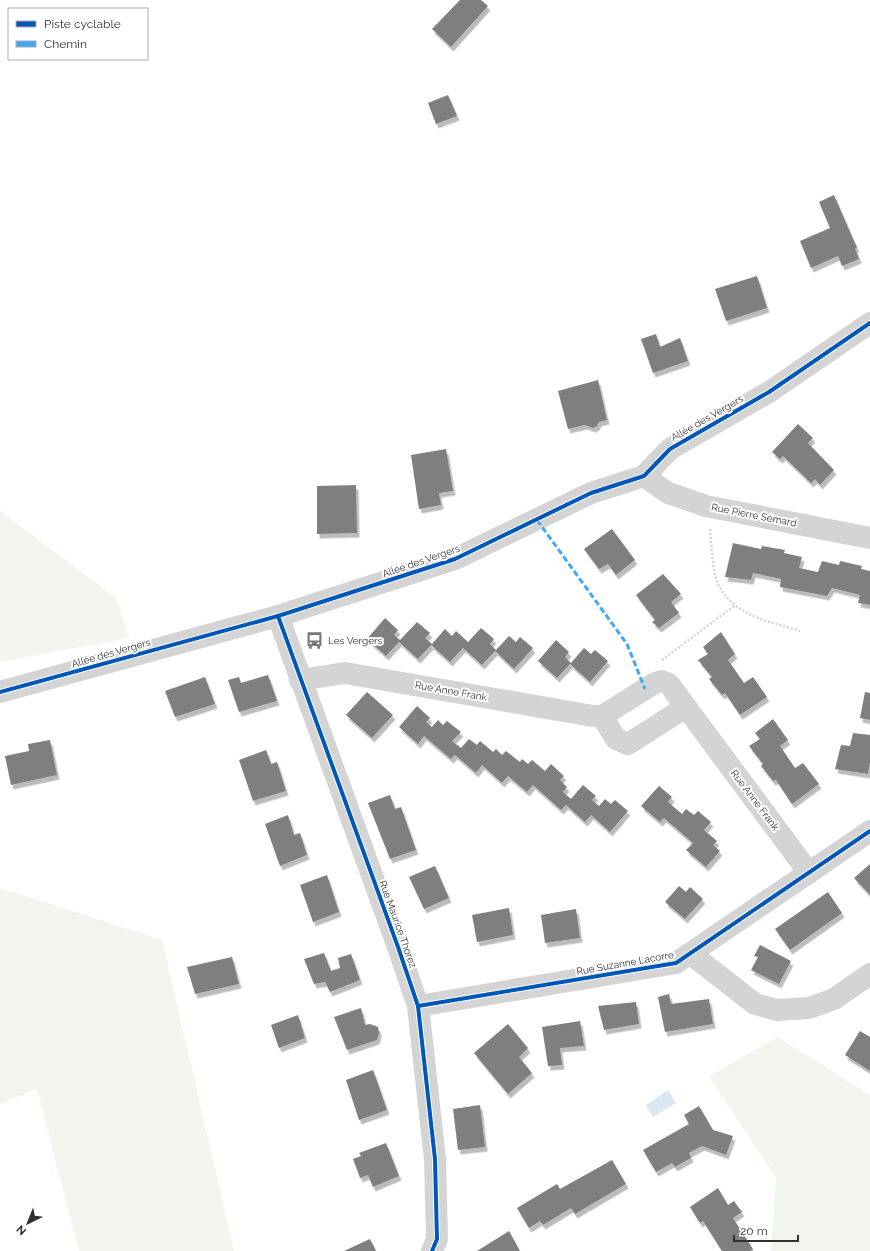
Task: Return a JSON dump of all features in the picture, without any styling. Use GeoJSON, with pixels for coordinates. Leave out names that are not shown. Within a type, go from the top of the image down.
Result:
{"type":"FeatureCollection","features":[{"type":"Feature","properties":{"kind":"street","name":"Allée des Vergers"},"geometry":{"type":"LineString","coordinates":[[0,692],[278,616],[456,559],[591,493],[644,476],[670,449],[769,392],[870,323]]}},
{"type":"Feature","properties":{"kind":"street","name":"Rue Pierre Sémard"},"geometry":{"type":"LineString","coordinates":[[644,476],[668,493],[706,506],[870,538]]}},
{"type":"Feature","properties":{"kind":"street","name":"Rue Maurice Thorez"},"geometry":{"type":"LineString","coordinates":[[278,616],[418,1006],[434,1159],[437,1239],[432,1251]]}},
{"type":"Feature","properties":{"kind":"street","name":"Rue Anne Frank"},"geometry":{"type":"LineString","coordinates":[[300,680],[346,673],[593,716],[602,716]]}},
{"type":"Feature","properties":{"kind":"street","name":"Rue Anne Frank"},"geometry":{"type":"LineString","coordinates":[[655,683],[662,681],[669,684],[810,873]]}},
{"type":"Feature","properties":{"kind":"street"},"geometry":{"type":"LineString","coordinates":[[655,683],[602,716],[616,739],[628,744],[686,708]]}},
{"type":"Feature","properties":{"kind":"street","name":"Rue Suzanne Lacorre"},"geometry":{"type":"LineString","coordinates":[[418,1006],[676,963],[870,831]]}},
{"type":"Feature","properties":{"kind":"street"},"geometry":{"type":"LineString","coordinates":[[691,954],[755,1004],[777,1010],[809,1008],[828,1002],[870,974]]}},
{"type":"Feature","properties":{"kind":"path"},"geometry":{"type":"LineString","coordinates":[[706,506],[717,583],[734,606],[749,616],[800,631]]}},
{"type":"Feature","properties":{"kind":"path"},"geometry":{"type":"LineString","coordinates":[[655,683],[657,664],[734,606]]}},
{"type":"Feature","properties":{"kind":"shaded area"},"geometry":{"type":"Polygon","coordinates":[[[0,511],[116,598],[129,638],[0,662],[0,511]]]}},
{"type":"Feature","properties":{"kind":"shaded area"},"geometry":{"type":"Polygon","coordinates":[[[0,888],[162,940],[234,1251],[79,1251],[37,1089],[0,1104],[0,888]]]}},
{"type":"Feature","properties":{"kind":"shaded area"},"geometry":{"type":"Polygon","coordinates":[[[778,1037],[870,1095],[870,1251],[771,1251],[776,1178],[709,1076],[778,1037]]]}},
{"type":"Feature","properties":{"kind":"shaded area"},"geometry":{"type":"Polygon","coordinates":[[[668,1090],[676,1103],[653,1117],[646,1105],[668,1090]]]}},
{"type":"Feature","properties":{"kind":"building"},"geometry":{"type":"Polygon","coordinates":[[[460,0],[481,0],[488,6],[451,47],[432,29],[460,0]]]}},
{"type":"Feature","properties":{"kind":"building"},"geometry":{"type":"Polygon","coordinates":[[[448,95],[457,116],[436,124],[428,103],[448,95]]]}},
{"type":"Feature","properties":{"kind":"building"},"geometry":{"type":"Polygon","coordinates":[[[834,195],[857,248],[855,248],[859,259],[842,266],[838,256],[811,268],[800,241],[830,228],[819,202],[834,195]]]}},
{"type":"Feature","properties":{"kind":"building"},"geometry":{"type":"Polygon","coordinates":[[[757,276],[767,308],[726,321],[715,289],[757,276]]]}},
{"type":"Feature","properties":{"kind":"building"},"geometry":{"type":"Polygon","coordinates":[[[656,334],[660,347],[680,338],[688,361],[653,373],[641,339],[656,334]]]}},
{"type":"Feature","properties":{"kind":"building"},"geometry":{"type":"Polygon","coordinates":[[[598,380],[607,420],[599,422],[597,426],[593,428],[585,425],[568,429],[558,391],[598,380]]]}},
{"type":"Feature","properties":{"kind":"building"},"geometry":{"type":"Polygon","coordinates":[[[798,424],[813,438],[808,443],[834,470],[820,485],[815,479],[811,483],[783,456],[780,459],[772,452],[798,424]]]}},
{"type":"Feature","properties":{"kind":"building"},"geometry":{"type":"Polygon","coordinates":[[[446,449],[453,491],[439,493],[441,505],[419,509],[411,455],[446,449]]]}},
{"type":"Feature","properties":{"kind":"building"},"geometry":{"type":"Polygon","coordinates":[[[356,485],[357,533],[317,534],[317,486],[356,485]]]}},
{"type":"Feature","properties":{"kind":"building"},"geometry":{"type":"Polygon","coordinates":[[[612,529],[635,560],[616,575],[608,564],[599,569],[584,549],[612,529]]]}},
{"type":"Feature","properties":{"kind":"building"},"geometry":{"type":"Polygon","coordinates":[[[733,543],[761,549],[762,546],[785,550],[784,553],[802,557],[799,568],[818,572],[822,561],[839,565],[840,561],[862,566],[861,569],[870,571],[870,605],[858,603],[860,595],[832,588],[827,596],[780,587],[781,579],[753,573],[751,580],[725,577],[733,543]]]}},
{"type":"Feature","properties":{"kind":"building"},"geometry":{"type":"Polygon","coordinates":[[[663,574],[681,594],[671,602],[679,613],[659,628],[652,622],[655,620],[636,595],[663,574]]]}},
{"type":"Feature","properties":{"kind":"building"},"geometry":{"type":"Polygon","coordinates":[[[385,618],[398,630],[394,635],[400,640],[417,622],[430,633],[425,638],[432,644],[445,629],[452,636],[456,631],[468,642],[481,628],[494,639],[490,644],[496,650],[509,636],[516,642],[520,637],[533,648],[514,669],[495,651],[482,665],[463,648],[450,662],[431,645],[418,659],[399,642],[386,656],[367,639],[385,618]]]}},
{"type":"Feature","properties":{"kind":"building"},"geometry":{"type":"Polygon","coordinates":[[[721,632],[735,654],[728,660],[744,683],[753,677],[767,697],[740,715],[725,693],[722,695],[709,679],[712,677],[698,660],[708,654],[703,647],[721,632]]]}},
{"type":"Feature","properties":{"kind":"building"},"geometry":{"type":"Polygon","coordinates":[[[556,640],[569,652],[565,657],[571,663],[584,648],[591,654],[595,650],[608,661],[590,682],[570,664],[557,678],[538,661],[556,640]]]}},
{"type":"Feature","properties":{"kind":"building"},"geometry":{"type":"Polygon","coordinates":[[[268,675],[277,701],[239,712],[228,680],[239,677],[241,683],[268,675]]]}},
{"type":"Feature","properties":{"kind":"building"},"geometry":{"type":"Polygon","coordinates":[[[205,677],[215,704],[175,717],[165,691],[205,677]]]}},
{"type":"Feature","properties":{"kind":"building"},"geometry":{"type":"Polygon","coordinates":[[[367,692],[393,715],[372,738],[346,715],[367,692]]]}},
{"type":"Feature","properties":{"kind":"building"},"geometry":{"type":"Polygon","coordinates":[[[865,692],[870,693],[870,720],[860,718],[865,692]]]}},
{"type":"Feature","properties":{"kind":"building"},"geometry":{"type":"Polygon","coordinates":[[[417,706],[430,718],[426,722],[432,727],[438,720],[443,725],[447,721],[461,732],[452,741],[461,748],[469,739],[477,745],[480,741],[493,752],[496,749],[502,755],[506,751],[520,762],[522,759],[528,764],[532,760],[545,771],[551,764],[564,776],[560,780],[567,787],[563,792],[571,799],[583,785],[596,796],[592,800],[599,806],[605,799],[611,804],[615,800],[628,811],[610,832],[591,815],[585,822],[566,805],[561,810],[533,785],[527,792],[508,776],[502,783],[482,765],[476,773],[455,755],[451,759],[424,736],[418,744],[399,727],[417,706]]]}},
{"type":"Feature","properties":{"kind":"building"},"geometry":{"type":"Polygon","coordinates":[[[773,719],[788,740],[780,746],[795,768],[803,763],[819,784],[792,804],[776,780],[773,781],[761,766],[763,764],[749,746],[760,739],[755,733],[773,719]]]}},
{"type":"Feature","properties":{"kind":"building"},"geometry":{"type":"Polygon","coordinates":[[[853,733],[870,735],[870,762],[868,774],[835,769],[841,745],[850,746],[853,733]]]}},
{"type":"Feature","properties":{"kind":"building"},"geometry":{"type":"Polygon","coordinates":[[[50,740],[57,775],[11,785],[5,756],[29,751],[28,744],[50,740]]]}},
{"type":"Feature","properties":{"kind":"building"},"geometry":{"type":"Polygon","coordinates":[[[266,750],[271,764],[277,762],[286,791],[253,801],[239,760],[266,750]]]}},
{"type":"Feature","properties":{"kind":"building"},"geometry":{"type":"Polygon","coordinates":[[[659,786],[672,797],[668,802],[682,814],[686,809],[694,815],[698,811],[711,822],[704,830],[717,841],[713,845],[720,851],[706,867],[686,850],[693,843],[664,818],[660,822],[641,806],[659,786]]]}},
{"type":"Feature","properties":{"kind":"building"},"geometry":{"type":"Polygon","coordinates":[[[390,795],[395,809],[401,807],[416,850],[390,859],[368,803],[390,795]]]}},
{"type":"Feature","properties":{"kind":"building"},"geometry":{"type":"Polygon","coordinates":[[[288,815],[294,835],[300,833],[307,855],[280,866],[265,824],[288,815]]]}},
{"type":"Feature","properties":{"kind":"building"},"geometry":{"type":"Polygon","coordinates":[[[870,864],[870,895],[854,878],[870,864]]]}},
{"type":"Feature","properties":{"kind":"building"},"geometry":{"type":"Polygon","coordinates":[[[435,866],[449,898],[424,909],[409,877],[435,866]]]}},
{"type":"Feature","properties":{"kind":"building"},"geometry":{"type":"Polygon","coordinates":[[[327,875],[339,912],[313,922],[300,885],[327,875]]]}},
{"type":"Feature","properties":{"kind":"building"},"geometry":{"type":"Polygon","coordinates":[[[679,886],[686,892],[690,887],[703,899],[685,919],[665,902],[679,886]]]}},
{"type":"Feature","properties":{"kind":"building"},"geometry":{"type":"Polygon","coordinates":[[[828,892],[842,913],[790,950],[775,929],[828,892]]]}},
{"type":"Feature","properties":{"kind":"building"},"geometry":{"type":"Polygon","coordinates":[[[509,908],[513,935],[477,942],[472,915],[509,908]]]}},
{"type":"Feature","properties":{"kind":"building"},"geometry":{"type":"Polygon","coordinates":[[[576,909],[580,938],[545,943],[541,915],[576,909]]]}},
{"type":"Feature","properties":{"kind":"building"},"geometry":{"type":"Polygon","coordinates":[[[760,945],[791,961],[779,984],[751,970],[758,957],[754,956],[760,945]]]}},
{"type":"Feature","properties":{"kind":"building"},"geometry":{"type":"Polygon","coordinates":[[[324,953],[331,971],[340,968],[338,958],[351,954],[360,980],[330,992],[325,982],[314,984],[304,959],[324,953]]]}},
{"type":"Feature","properties":{"kind":"building"},"geometry":{"type":"Polygon","coordinates":[[[232,957],[239,984],[195,994],[187,967],[232,957]]]}},
{"type":"Feature","properties":{"kind":"building"},"geometry":{"type":"Polygon","coordinates":[[[669,994],[671,1004],[709,999],[713,1024],[665,1032],[658,997],[669,994]]]}},
{"type":"Feature","properties":{"kind":"building"},"geometry":{"type":"Polygon","coordinates":[[[636,1002],[639,1024],[604,1030],[598,1006],[636,1002]]]}},
{"type":"Feature","properties":{"kind":"building"},"geometry":{"type":"Polygon","coordinates":[[[361,1008],[365,1025],[370,1024],[378,1027],[379,1033],[377,1040],[347,1050],[334,1017],[361,1008]]]}},
{"type":"Feature","properties":{"kind":"building"},"geometry":{"type":"Polygon","coordinates":[[[298,1015],[305,1038],[279,1048],[271,1025],[298,1015]]]}},
{"type":"Feature","properties":{"kind":"building"},"geometry":{"type":"Polygon","coordinates":[[[580,1021],[584,1046],[560,1048],[562,1065],[548,1066],[542,1027],[580,1021]]]}},
{"type":"Feature","properties":{"kind":"building"},"geometry":{"type":"Polygon","coordinates":[[[508,1024],[528,1048],[519,1057],[532,1073],[508,1094],[474,1053],[508,1024]]]}},
{"type":"Feature","properties":{"kind":"building"},"geometry":{"type":"Polygon","coordinates":[[[860,1031],[870,1037],[870,1071],[845,1055],[860,1031]]]}},
{"type":"Feature","properties":{"kind":"building"},"geometry":{"type":"Polygon","coordinates":[[[373,1070],[387,1110],[359,1120],[346,1080],[373,1070]]]}},
{"type":"Feature","properties":{"kind":"building"},"geometry":{"type":"Polygon","coordinates":[[[480,1105],[485,1147],[458,1150],[453,1109],[480,1105]]]}},
{"type":"Feature","properties":{"kind":"building"},"geometry":{"type":"Polygon","coordinates":[[[699,1106],[713,1130],[733,1136],[726,1155],[702,1146],[689,1153],[691,1158],[675,1167],[672,1163],[656,1172],[643,1150],[689,1124],[684,1115],[699,1106]]]}},
{"type":"Feature","properties":{"kind":"building"},"geometry":{"type":"Polygon","coordinates":[[[386,1143],[399,1176],[373,1187],[368,1175],[360,1178],[353,1159],[361,1156],[359,1153],[386,1143]]]}},
{"type":"Feature","properties":{"kind":"building"},"geometry":{"type":"Polygon","coordinates":[[[612,1160],[626,1184],[575,1214],[571,1208],[543,1225],[540,1221],[529,1228],[517,1208],[557,1184],[560,1189],[612,1160]]]}},
{"type":"Feature","properties":{"kind":"building"},"geometry":{"type":"Polygon","coordinates":[[[718,1188],[728,1205],[734,1201],[742,1212],[733,1218],[753,1249],[750,1251],[722,1251],[703,1221],[700,1223],[690,1207],[718,1188]]]}},
{"type":"Feature","properties":{"kind":"building"},"geometry":{"type":"Polygon","coordinates":[[[509,1231],[520,1251],[477,1251],[509,1231]]]}},
{"type":"Feature","properties":{"kind":"building"},"geometry":{"type":"Polygon","coordinates":[[[370,1239],[376,1251],[344,1251],[370,1239]]]}},
{"type":"Feature","properties":{"kind":"marked path"},"geometry":{"type":"LineString","coordinates":[[537,520],[627,644],[645,689]]}},
{"type":"Feature","properties":{"kind":"cycle path"},"geometry":{"type":"LineString","coordinates":[[0,692],[278,616],[455,559],[591,493],[644,476],[670,449],[769,392],[870,323]]}},
{"type":"Feature","properties":{"kind":"cycle path"},"geometry":{"type":"LineString","coordinates":[[278,616],[418,1006],[435,1159],[437,1239],[432,1251]]}},
{"type":"Feature","properties":{"kind":"cycle path"},"geometry":{"type":"LineString","coordinates":[[418,1006],[676,963],[870,831]]}},
{"type":"Feature","properties":{"kind":"place","name":"Les Vergers"},"geometry":{"type":"Point","coordinates":[315,640]}}]}
